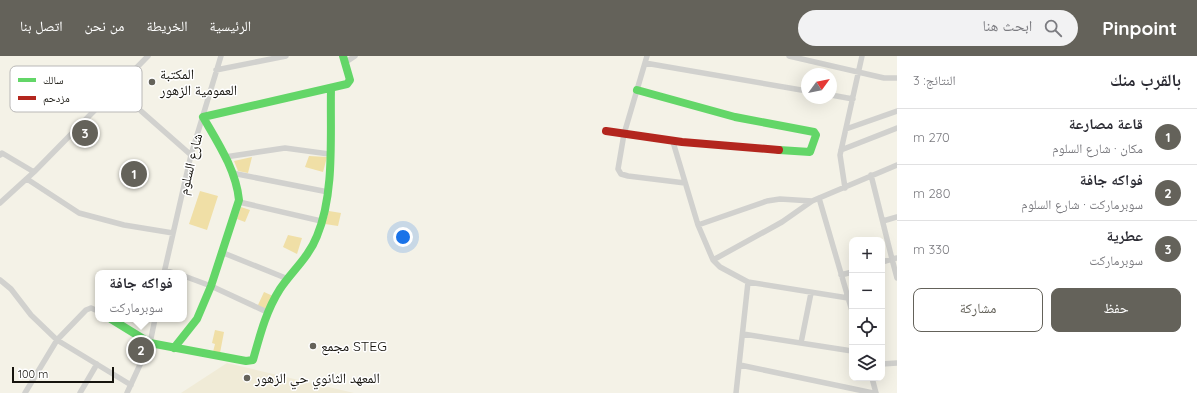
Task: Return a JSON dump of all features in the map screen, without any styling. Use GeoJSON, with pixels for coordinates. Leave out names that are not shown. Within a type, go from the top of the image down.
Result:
{"type":"FeatureCollection","features":[{"type":"Feature","properties":{"kind":"street"},"geometry":{"type":"LineString","coordinates":[[138,66],[148,56]]}},
{"type":"Feature","properties":{"kind":"street","name":"شارع السلوم"},"geometry":{"type":"LineString","coordinates":[[165,270],[191,155],[221,56]]}},
{"type":"Feature","properties":{"kind":"street"},"geometry":{"type":"LineString","coordinates":[[216,70],[286,56]]}},
{"type":"Feature","properties":{"kind":"street"},"geometry":{"type":"LineString","coordinates":[[174,348],[197,319],[211,286],[221,252],[239,202],[238,189],[232,173],[225,157],[203,118],[347,84],[350,80],[345,59],[355,56]]}},
{"type":"Feature","properties":{"kind":"street"},"geometry":{"type":"LineString","coordinates":[[647,56],[624,134],[619,172],[628,176],[685,183]]}},
{"type":"Feature","properties":{"kind":"street"},"geometry":{"type":"LineString","coordinates":[[789,56],[884,78],[897,78]]}},
{"type":"Feature","properties":{"kind":"street"},"geometry":{"type":"LineString","coordinates":[[845,188],[840,162],[841,150],[860,72],[862,56]]}},
{"type":"Feature","properties":{"kind":"street"},"geometry":{"type":"LineString","coordinates":[[644,63],[801,90]]}},
{"type":"Feature","properties":{"kind":"street"},"geometry":{"type":"LineString","coordinates":[[116,322],[150,343],[246,361],[253,360],[267,312],[288,279],[315,244],[328,192],[331,88]]}},
{"type":"Feature","properties":{"kind":"street"},"geometry":{"type":"LineString","coordinates":[[606,131],[673,142],[810,152],[816,136],[810,132],[735,117],[637,90]]}},
{"type":"Feature","properties":{"kind":"street"},"geometry":{"type":"LineString","coordinates":[[837,97],[853,99]]}},
{"type":"Feature","properties":{"kind":"street"},"geometry":{"type":"LineString","coordinates":[[846,129],[897,111]]}},
{"type":"Feature","properties":{"kind":"street"},"geometry":{"type":"LineString","coordinates":[[0,203],[27,179],[93,112]]}},
{"type":"Feature","properties":{"kind":"street"},"geometry":{"type":"LineString","coordinates":[[142,112],[191,155]]}},
{"type":"Feature","properties":{"kind":"street"},"geometry":{"type":"LineString","coordinates":[[841,150],[897,128]]}},
{"type":"Feature","properties":{"kind":"street"},"geometry":{"type":"LineString","coordinates":[[673,142],[698,225],[713,260],[727,271],[748,282],[848,298]]}},
{"type":"Feature","properties":{"kind":"street"},"geometry":{"type":"LineString","coordinates":[[225,157],[284,148],[329,154]]}},
{"type":"Feature","properties":{"kind":"street"},"geometry":{"type":"LineString","coordinates":[[1,153],[34,172]]}},
{"type":"Feature","properties":{"kind":"street"},"geometry":{"type":"LineString","coordinates":[[713,260],[782,222],[812,201],[897,165]]}},
{"type":"Feature","properties":{"kind":"street"},"geometry":{"type":"LineString","coordinates":[[232,173],[328,192]]}},
{"type":"Feature","properties":{"kind":"street"},"geometry":{"type":"LineString","coordinates":[[871,175],[883,221],[895,258],[897,278]]}},
{"type":"Feature","properties":{"kind":"street"},"geometry":{"type":"LineString","coordinates":[[27,179],[79,213],[124,225],[173,233]]}},
{"type":"Feature","properties":{"kind":"street"},"geometry":{"type":"LineString","coordinates":[[819,198],[851,309]]}},
{"type":"Feature","properties":{"kind":"street"},"geometry":{"type":"LineString","coordinates":[[698,225],[767,201],[780,199],[812,201]]}},
{"type":"Feature","properties":{"kind":"street"},"geometry":{"type":"LineString","coordinates":[[239,202],[321,221]]}},
{"type":"Feature","properties":{"kind":"street"},"geometry":{"type":"LineString","coordinates":[[883,221],[897,217]]}},
{"type":"Feature","properties":{"kind":"street"},"geometry":{"type":"LineString","coordinates":[[221,252],[288,279]]}},
{"type":"Feature","properties":{"kind":"street"},"geometry":{"type":"LineString","coordinates":[[885,261],[895,258]]}},
{"type":"Feature","properties":{"kind":"street"},"geometry":{"type":"LineString","coordinates":[[841,275],[849,273]]}},
{"type":"Feature","properties":{"kind":"street"},"geometry":{"type":"LineString","coordinates":[[187,277],[211,286],[267,312]]}},
{"type":"Feature","properties":{"kind":"street"},"geometry":{"type":"LineString","coordinates":[[0,280],[11,290],[31,315],[57,340],[131,385]]}},
{"type":"Feature","properties":{"kind":"street"},"geometry":{"type":"LineString","coordinates":[[736,393],[748,282]]}},
{"type":"Feature","properties":{"kind":"street"},"geometry":{"type":"LineString","coordinates":[[801,343],[811,293]]}},
{"type":"Feature","properties":{"kind":"street"},"geometry":{"type":"LineString","coordinates":[[26,393],[57,340],[86,310],[91,308],[95,310]]}},
{"type":"Feature","properties":{"kind":"street"},"geometry":{"type":"LineString","coordinates":[[127,393],[150,343],[154,322]]}},
{"type":"Feature","properties":{"kind":"street"},"geometry":{"type":"LineString","coordinates":[[743,334],[849,351]]}},
{"type":"Feature","properties":{"kind":"street"},"geometry":{"type":"LineString","coordinates":[[885,364],[897,363]]}},
{"type":"Feature","properties":{"kind":"street"},"geometry":{"type":"LineString","coordinates":[[80,393],[96,364]]}},
{"type":"Feature","properties":{"kind":"street"},"geometry":{"type":"LineString","coordinates":[[740,365],[873,393]]}},
{"type":"Feature","properties":{"kind":"street"},"geometry":{"type":"LineString","coordinates":[[873,381],[876,393]]}},
{"type":"Feature","properties":{"kind":"shaded area"},"geometry":{"type":"Polygon","coordinates":[[[309,156],[327,157],[323,172],[305,167],[309,156]]]}},
{"type":"Feature","properties":{"kind":"shaded area"},"geometry":{"type":"Polygon","coordinates":[[[252,157],[248,173],[238,171],[234,161],[252,157]]]}},
{"type":"Feature","properties":{"kind":"shaded area"},"geometry":{"type":"Polygon","coordinates":[[[200,191],[218,196],[207,230],[189,224],[200,191]]]}},
{"type":"Feature","properties":{"kind":"shaded area"},"geometry":{"type":"Polygon","coordinates":[[[241,207],[250,210],[245,222],[237,219],[241,207]]]}},
{"type":"Feature","properties":{"kind":"shaded area"},"geometry":{"type":"Polygon","coordinates":[[[329,211],[341,213],[338,226],[325,224],[329,211]]]}},
{"type":"Feature","properties":{"kind":"shaded area"},"geometry":{"type":"Polygon","coordinates":[[[288,235],[302,238],[297,254],[283,247],[288,235]]]}},
{"type":"Feature","properties":{"kind":"shaded area"},"geometry":{"type":"Polygon","coordinates":[[[264,292],[273,296],[267,310],[258,305],[264,292]]]}},
{"type":"Feature","properties":{"kind":"shaded area"},"geometry":{"type":"Polygon","coordinates":[[[215,330],[224,332],[220,353],[213,352],[215,344],[212,343],[215,330]]]}},
{"type":"Feature","properties":{"kind":"shaded area","name":"المعهد الثانوي حي الزهور"},"geometry":{"type":"Polygon","coordinates":[[[227,363],[354,393],[181,393],[227,363]]]}},
{"type":"Feature","properties":{"kind":"traffic: fast"},"geometry":{"type":"LineString","coordinates":[[174,348],[197,319],[211,286],[239,200],[230,167],[203,117],[347,84],[350,80],[343,56]]}},
{"type":"Feature","properties":{"kind":"traffic: fast"},"geometry":{"type":"LineString","coordinates":[[116,322],[150,343],[246,361],[253,360],[264,323],[275,297],[310,251],[323,219],[329,183],[331,88]]}},
{"type":"Feature","properties":{"kind":"traffic: fast"},"geometry":{"type":"LineString","coordinates":[[637,90],[735,117],[814,132],[816,135],[810,152],[779,150]]}},
{"type":"Feature","properties":{"kind":"traffic: jam"},"geometry":{"type":"LineString","coordinates":[[606,131],[682,142],[779,150]]}},
{"type":"Feature","properties":{"kind":"place","name":"المكتبة العمومية الزهور"},"geometry":{"type":"Point","coordinates":[152,82]}},
{"type":"Feature","properties":{"kind":"place","name":"عطرية"},"geometry":{"type":"Point","coordinates":[85,133]}},
{"type":"Feature","properties":{"kind":"place","name":"قاعة مصارعة"},"geometry":{"type":"Point","coordinates":[134,174]}},
{"type":"Feature","properties":{"kind":"place","name":"مجمع STEG"},"geometry":{"type":"Point","coordinates":[313,346]}},
{"type":"Feature","properties":{"kind":"place","name":"فواكه جافة"},"geometry":{"type":"Point","coordinates":[141,350]}},
{"type":"Feature","properties":{"kind":"place","name":"المعهد الثانوي حي الزهور"},"geometry":{"type":"Point","coordinates":[247,378]}}]}
